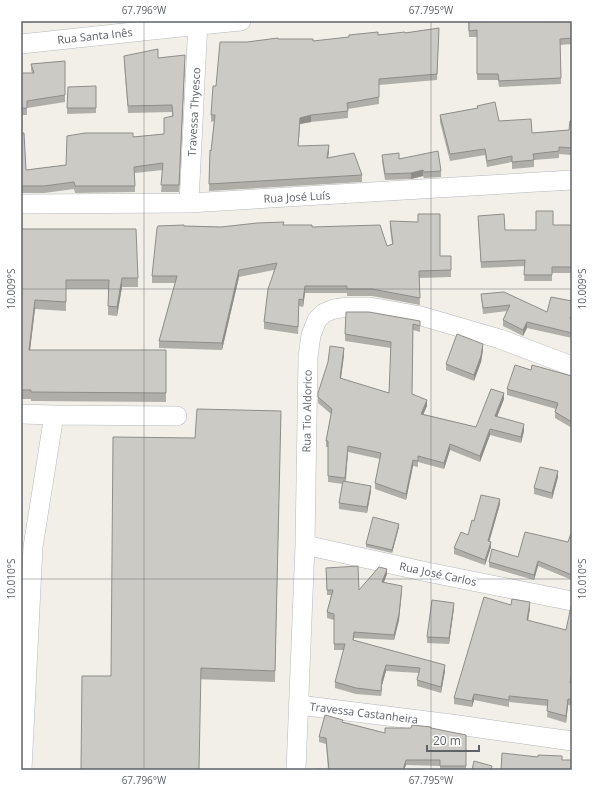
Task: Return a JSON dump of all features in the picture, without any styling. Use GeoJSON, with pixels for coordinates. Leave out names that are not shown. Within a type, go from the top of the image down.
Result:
{"type":"FeatureCollection","features":[{"type":"Feature","properties":{"kind":"street","name":"Rua Santa Inês"},"geometry":{"type":"LineString","coordinates":[[21,44],[198,23],[241,21]]}},
{"type":"Feature","properties":{"kind":"street","name":"Travessa Thyesco"},"geometry":{"type":"LineString","coordinates":[[189,203],[198,23]]}},
{"type":"Feature","properties":{"kind":"street","name":"Rua José Luís"},"geometry":{"type":"LineString","coordinates":[[21,204],[189,203],[572,180]]}},
{"type":"Feature","properties":{"kind":"street","name":"Rua Tio Aldorico"},"geometry":{"type":"LineString","coordinates":[[296,770],[305,545],[308,357],[311,335],[317,320],[324,314],[334,309],[348,307],[370,307],[421,316],[500,339],[572,366]]}},
{"type":"Feature","properties":{"kind":"street"},"geometry":{"type":"LineString","coordinates":[[21,414],[177,416]]}},
{"type":"Feature","properties":{"kind":"street"},"geometry":{"type":"LineString","coordinates":[[22,770],[27,547],[54,415]]}},
{"type":"Feature","properties":{"kind":"street","name":"Rua José Carlos"},"geometry":{"type":"LineString","coordinates":[[305,545],[427,572],[572,601]]}},
{"type":"Feature","properties":{"kind":"street","name":"Travessa Castanheira"},"geometry":{"type":"LineString","coordinates":[[299,705],[572,741]]}},
{"type":"Feature","properties":{"kind":"building"},"geometry":{"type":"Polygon","coordinates":[[[469,21],[572,21],[572,38],[560,39],[561,78],[499,81],[498,74],[477,74],[477,30],[469,31],[469,21]]]}},
{"type":"Feature","properties":{"kind":"building"},"geometry":{"type":"Polygon","coordinates":[[[439,28],[437,74],[379,79],[379,97],[347,103],[348,111],[311,115],[300,118],[298,146],[329,145],[327,158],[354,153],[362,175],[209,184],[210,150],[211,151],[215,115],[211,115],[213,86],[216,86],[220,42],[247,42],[278,38],[313,39],[313,41],[378,32],[378,35],[439,28]]]}},
{"type":"Feature","properties":{"kind":"building"},"geometry":{"type":"Polygon","coordinates":[[[158,49],[158,58],[185,55],[179,185],[161,185],[163,163],[134,167],[135,186],[75,186],[74,182],[44,186],[21,186],[21,133],[24,133],[26,170],[66,165],[67,136],[85,133],[133,133],[133,137],[164,134],[164,118],[173,116],[172,105],[128,106],[124,56],[158,49]]]}},
{"type":"Feature","properties":{"kind":"building"},"geometry":{"type":"Polygon","coordinates":[[[65,61],[65,95],[27,101],[27,108],[21,108],[21,73],[34,73],[31,64],[65,61]]]}},
{"type":"Feature","properties":{"kind":"building"},"geometry":{"type":"Polygon","coordinates":[[[96,86],[96,108],[67,108],[68,87],[96,86]]]}},
{"type":"Feature","properties":{"kind":"building"},"geometry":{"type":"Polygon","coordinates":[[[495,102],[499,121],[531,119],[532,133],[569,130],[570,121],[572,121],[572,148],[559,147],[559,151],[533,154],[534,160],[512,162],[512,156],[487,161],[485,149],[450,154],[440,115],[478,108],[477,106],[495,102]]]}},
{"type":"Feature","properties":{"kind":"building"},"geometry":{"type":"Polygon","coordinates":[[[438,151],[441,171],[424,172],[423,170],[411,173],[385,174],[382,155],[399,153],[399,159],[438,151]]]}},
{"type":"Feature","properties":{"kind":"building"},"geometry":{"type":"Polygon","coordinates":[[[536,211],[553,211],[553,225],[572,225],[572,267],[552,267],[552,275],[524,275],[525,260],[481,262],[478,216],[504,214],[505,230],[536,230],[536,211]]]}},
{"type":"Feature","properties":{"kind":"building"},"geometry":{"type":"Polygon","coordinates":[[[418,214],[440,214],[440,256],[451,256],[451,270],[419,271],[420,298],[372,289],[347,289],[347,286],[305,286],[303,300],[299,299],[298,327],[264,322],[268,289],[277,263],[239,270],[222,343],[159,341],[177,276],[152,276],[158,226],[184,225],[221,227],[284,222],[283,225],[312,225],[312,227],[380,225],[387,246],[393,244],[390,221],[418,222],[418,214]]]}},
{"type":"Feature","properties":{"kind":"building"},"geometry":{"type":"Polygon","coordinates":[[[21,229],[136,229],[138,278],[122,278],[117,307],[108,306],[109,280],[66,280],[66,302],[35,300],[29,350],[166,350],[166,393],[31,392],[31,390],[21,390],[21,229]]]}},
{"type":"Feature","properties":{"kind":"building"},"geometry":{"type":"Polygon","coordinates":[[[504,292],[547,312],[551,297],[572,301],[572,312],[570,319],[572,319],[572,333],[527,322],[523,330],[503,320],[510,305],[483,308],[481,294],[504,292]]]}},
{"type":"Feature","properties":{"kind":"building"},"geometry":{"type":"Polygon","coordinates":[[[346,312],[369,312],[420,321],[420,326],[413,324],[412,394],[427,400],[421,414],[476,427],[491,389],[504,393],[495,416],[524,424],[521,437],[490,429],[480,456],[450,444],[444,463],[418,456],[418,461],[413,460],[406,494],[375,483],[381,453],[348,446],[345,478],[328,476],[328,441],[326,441],[332,409],[318,397],[318,393],[328,362],[330,346],[344,348],[340,378],[389,393],[391,342],[345,334],[346,312]]]}},
{"type":"Feature","properties":{"kind":"building"},"geometry":{"type":"Polygon","coordinates":[[[457,334],[483,344],[481,356],[474,375],[446,364],[457,334]]]}},
{"type":"Feature","properties":{"kind":"building"},"geometry":{"type":"Polygon","coordinates":[[[515,365],[531,370],[532,365],[572,376],[572,422],[555,412],[558,403],[507,389],[515,365]]]}},
{"type":"Feature","properties":{"kind":"building"},"geometry":{"type":"Polygon","coordinates":[[[197,409],[281,411],[275,671],[201,668],[199,770],[81,770],[82,676],[111,676],[113,437],[195,438],[197,409]]]}},
{"type":"Feature","properties":{"kind":"building"},"geometry":{"type":"Polygon","coordinates":[[[540,467],[558,471],[552,493],[534,488],[540,467]]]}},
{"type":"Feature","properties":{"kind":"building"},"geometry":{"type":"Polygon","coordinates":[[[343,481],[371,486],[367,507],[339,503],[343,481]]]}},
{"type":"Feature","properties":{"kind":"building"},"geometry":{"type":"Polygon","coordinates":[[[481,495],[500,499],[488,541],[491,542],[485,560],[454,548],[461,532],[468,535],[472,520],[474,521],[481,495]]]}},
{"type":"Feature","properties":{"kind":"building"},"geometry":{"type":"Polygon","coordinates":[[[373,517],[399,524],[392,550],[366,544],[373,517]]]}},
{"type":"Feature","properties":{"kind":"building"},"geometry":{"type":"Polygon","coordinates":[[[572,530],[572,575],[538,561],[534,575],[489,562],[492,549],[518,557],[525,532],[568,542],[572,530]]]}},
{"type":"Feature","properties":{"kind":"building"},"geometry":{"type":"Polygon","coordinates":[[[358,566],[359,590],[379,567],[387,569],[382,582],[402,586],[399,614],[394,635],[354,632],[353,640],[445,665],[441,687],[417,680],[420,668],[386,665],[382,679],[381,691],[356,688],[335,682],[345,644],[334,644],[334,614],[327,612],[333,590],[327,590],[326,568],[358,566]]]}},
{"type":"Feature","properties":{"kind":"building"},"geometry":{"type":"Polygon","coordinates":[[[484,597],[511,605],[512,599],[530,602],[527,620],[566,630],[572,606],[572,669],[570,683],[572,683],[572,700],[568,699],[566,716],[547,711],[548,700],[509,696],[509,700],[474,694],[472,701],[454,698],[484,597]]]}},
{"type":"Feature","properties":{"kind":"building"},"geometry":{"type":"Polygon","coordinates":[[[432,600],[454,603],[449,638],[427,637],[432,600]]]}},
{"type":"Feature","properties":{"kind":"building"},"geometry":{"type":"Polygon","coordinates":[[[325,715],[343,720],[342,722],[385,733],[385,728],[411,728],[412,725],[431,727],[466,735],[466,766],[440,766],[440,760],[406,760],[403,770],[329,770],[326,738],[319,737],[325,715]]]}},
{"type":"Feature","properties":{"kind":"building"},"geometry":{"type":"Polygon","coordinates":[[[502,753],[538,757],[538,755],[562,756],[562,760],[572,760],[572,770],[501,770],[502,753]]]}},
{"type":"Feature","properties":{"kind":"building"},"geometry":{"type":"Polygon","coordinates":[[[474,761],[492,766],[491,770],[472,770],[474,761]]]}}]}
